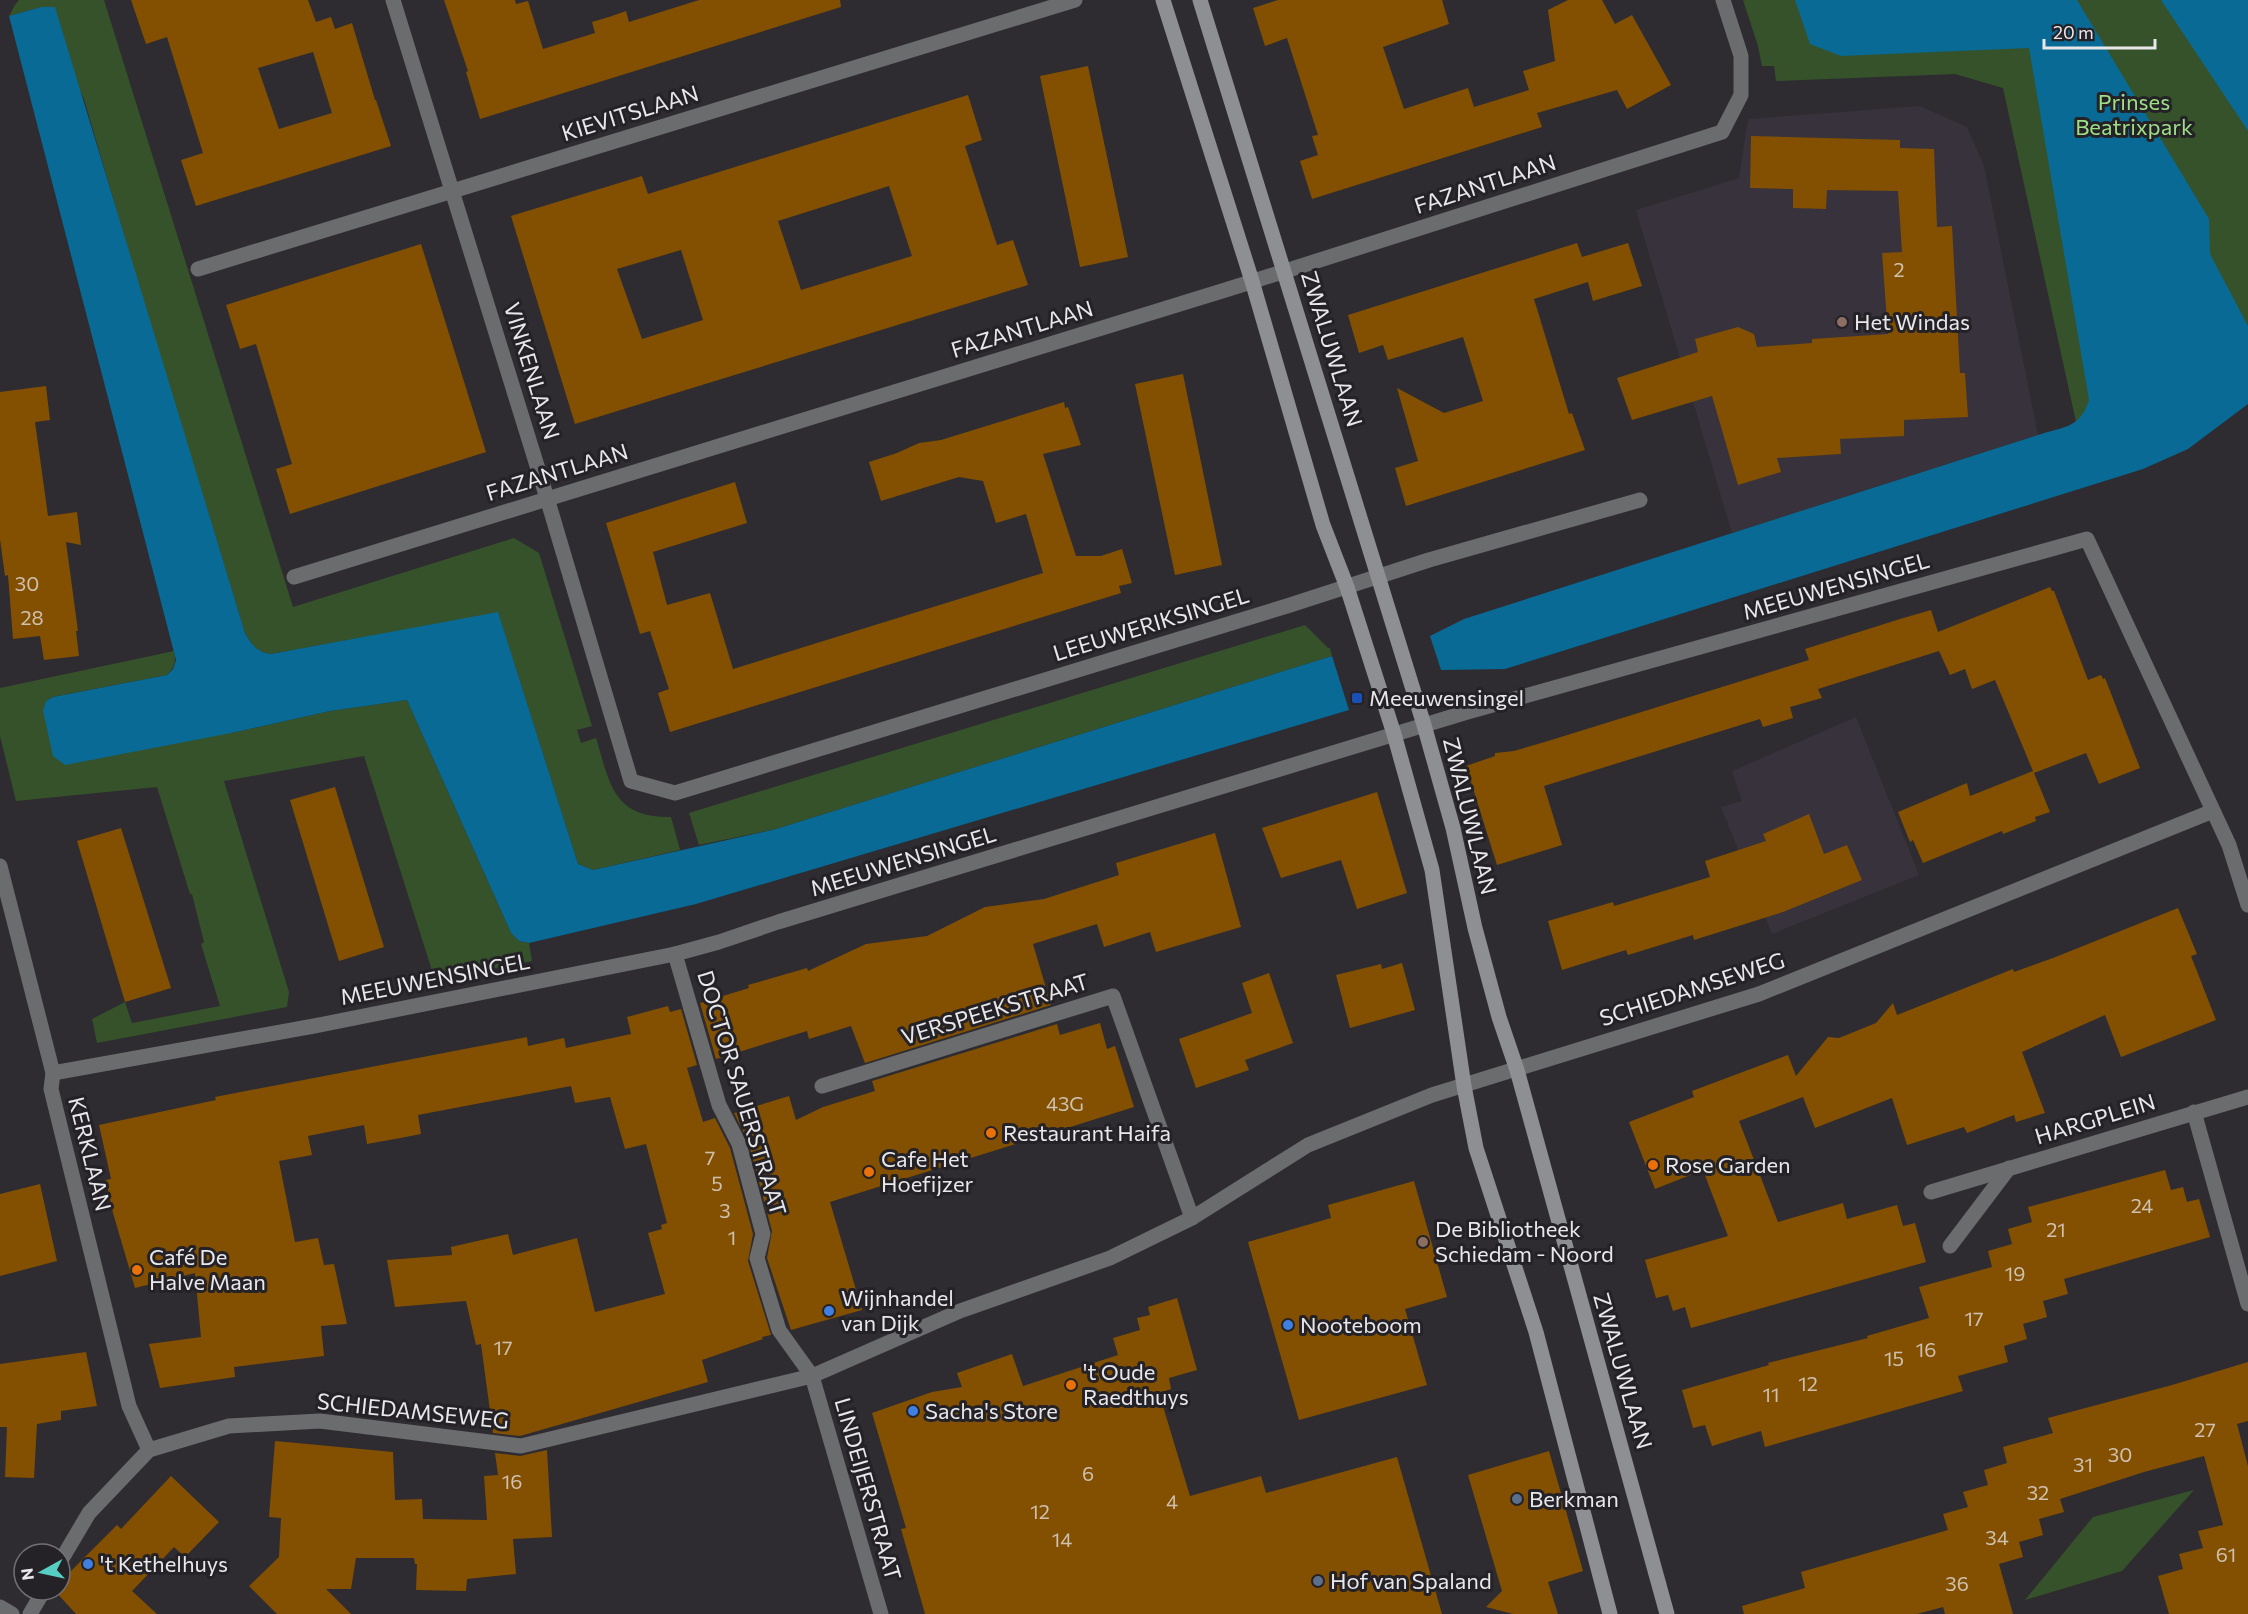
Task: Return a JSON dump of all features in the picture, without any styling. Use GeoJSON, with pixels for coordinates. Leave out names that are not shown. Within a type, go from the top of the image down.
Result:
{"type":"FeatureCollection","features":[{"type":"Feature","properties":{"kind":"main road"},"geometry":{"type":"LineString","coordinates":[[1163,0],[1252,281],[1323,525],[1347,587],[1394,734],[1432,870],[1464,1086],[1476,1148],[1536,1332],[1610,1614]]}},
{"type":"Feature","properties":{"kind":"main road","name":"ZWALUWLAAN"},"geometry":{"type":"LineString","coordinates":[[1200,0],[1424,725],[1453,828],[1475,928],[1499,1017],[1517,1070],[1668,1614]]}},
{"type":"Feature","properties":{"kind":"street","name":"VINKENLAAN"},"geometry":{"type":"LineString","coordinates":[[393,0],[547,498],[631,781],[675,793]]}},
{"type":"Feature","properties":{"kind":"street","name":"KIEVITSLAAN"},"geometry":{"type":"LineString","coordinates":[[198,269],[1075,0]]}},
{"type":"Feature","properties":{"kind":"street","name":"FAZANTLAAN"},"geometry":{"type":"LineString","coordinates":[[294,577],[1252,281],[1722,132],[1741,95],[1741,56],[1723,0]]}},
{"type":"Feature","properties":{"kind":"street","name":"LEEUWERIKSINGEL"},"geometry":{"type":"LineString","coordinates":[[675,793],[1429,560],[1640,500]]}},
{"type":"Feature","properties":{"kind":"street","name":"MEEUWENSINGEL"},"geometry":{"type":"LineString","coordinates":[[53,1073],[314,1026],[675,954],[1424,725],[2087,539],[2213,811]]}},
{"type":"Feature","properties":{"kind":"street"},"geometry":{"type":"LineString","coordinates":[[2213,811],[2229,845],[2248,905]]}},
{"type":"Feature","properties":{"kind":"street","name":"SCHIEDAMSEWEG"},"geometry":{"type":"LineString","coordinates":[[1192,1218],[1308,1145],[1432,1095],[1759,994],[2213,811]]}},
{"type":"Feature","properties":{"kind":"street","name":"KERKLAAN"},"geometry":{"type":"LineString","coordinates":[[0,866],[53,1073],[51,1089],[129,1406],[149,1450]]}},
{"type":"Feature","properties":{"kind":"street","name":"DOCTOR SAUERSTRAAT"},"geometry":{"type":"LineString","coordinates":[[675,954],[718,1105],[739,1144],[763,1234],[757,1258],[779,1330],[812,1376]]}},
{"type":"Feature","properties":{"kind":"street","name":"VERSPEEKSTRAAT"},"geometry":{"type":"LineString","coordinates":[[822,1086],[1113,996],[1192,1218]]}},
{"type":"Feature","properties":{"kind":"street","name":"HARGPLEIN"},"geometry":{"type":"LineString","coordinates":[[1931,1192],[2248,1097]]}},
{"type":"Feature","properties":{"kind":"street"},"geometry":{"type":"LineString","coordinates":[[2194,1112],[2248,1304]]}},
{"type":"Feature","properties":{"kind":"street"},"geometry":{"type":"LineString","coordinates":[[1950,1246],[2009,1168]]}},
{"type":"Feature","properties":{"kind":"street"},"geometry":{"type":"LineString","coordinates":[[812,1376],[960,1311],[1110,1258],[1192,1218]]}},
{"type":"Feature","properties":{"kind":"street","name":"SCHIEDAMSEWEG"},"geometry":{"type":"LineString","coordinates":[[72,1542],[89,1512],[149,1450],[229,1426],[320,1421],[521,1446],[812,1376]]}},
{"type":"Feature","properties":{"kind":"street","name":"LINDEIJERSTRAAT"},"geometry":{"type":"LineString","coordinates":[[812,1376],[881,1614]]}},
{"type":"Feature","properties":{"kind":"street"},"geometry":{"type":"LineString","coordinates":[[0,1607],[12,1614]]}},
{"type":"Feature","properties":{"kind":"shaded area","name":"Het Windas"},"geometry":{"type":"Polygon","coordinates":[[[1920,106],[1967,127],[1984,166],[2038,435],[1732,533],[1636,210],[1739,178],[1748,119],[1920,106]]]}},
{"type":"Feature","properties":{"kind":"shaded area"},"geometry":{"type":"Polygon","coordinates":[[[1856,717],[1919,875],[1772,934],[1721,807],[1742,801],[1732,771],[1856,717]]]}},
{"type":"Feature","properties":{"kind":"green space"},"geometry":{"type":"Polygon","coordinates":[[[19,0],[104,0],[293,607],[514,538],[539,553],[592,726],[577,730],[581,743],[596,738],[605,770],[617,795],[625,805],[637,812],[652,816],[671,817],[680,850],[593,870],[578,864],[498,613],[271,654],[252,644],[245,633],[147,315],[84,99],[41,7],[9,16],[19,0]]]}},
{"type":"Feature","properties":{"kind":"green space","name":"Prinses Beatrixpark"},"geometry":{"type":"Polygon","coordinates":[[[1743,0],[2248,0],[2248,358],[2086,408],[2083,416],[2076,422],[2003,88],[1955,74],[1776,81],[1774,66],[1762,66],[1743,0]]]}},
{"type":"Feature","properties":{"kind":"green space"},"geometry":{"type":"Polygon","coordinates":[[[1305,625],[1330,648],[1332,656],[776,829],[699,845],[689,813],[1305,625]]]}},
{"type":"Feature","properties":{"kind":"green space"},"geometry":{"type":"Polygon","coordinates":[[[174,651],[174,664],[167,675],[53,697],[46,701],[231,733],[330,711],[407,700],[511,933],[519,941],[529,943],[532,961],[435,980],[364,756],[224,781],[289,992],[287,1007],[97,1043],[92,1019],[125,1002],[132,1023],[220,1006],[201,944],[204,942],[192,894],[190,894],[157,787],[16,801],[0,736],[0,688],[174,651]]]}},
{"type":"Feature","properties":{"kind":"green space"},"geometry":{"type":"Polygon","coordinates":[[[2194,1490],[2122,1571],[2025,1600],[2093,1517],[2194,1490]]]}},
{"type":"Feature","properties":{"kind":"water"},"geometry":{"type":"Polygon","coordinates":[[[1795,0],[2077,0],[2209,219],[2210,254],[2248,326],[2248,404],[2188,449],[2143,469],[1505,669],[1441,670],[1430,636],[1464,619],[2063,428],[2076,421],[2085,409],[2089,400],[2029,48],[1841,56],[1810,44],[1795,0]]]}},
{"type":"Feature","properties":{"kind":"water"},"geometry":{"type":"Polygon","coordinates":[[[2161,0],[2248,0],[2248,131],[2161,0]]]}},
{"type":"Feature","properties":{"kind":"water"},"geometry":{"type":"Polygon","coordinates":[[[41,7],[55,7],[247,637],[258,649],[271,654],[498,612],[578,864],[593,870],[776,829],[1332,656],[1349,710],[696,904],[529,943],[519,941],[511,933],[407,700],[330,711],[65,765],[53,756],[43,711],[46,701],[53,697],[167,675],[173,669],[176,660],[9,16],[41,7]]]}},
{"type":"Feature","properties":{"kind":"building"},"geometry":{"type":"Polygon","coordinates":[[[131,0],[308,0],[316,22],[331,17],[335,29],[352,23],[391,146],[196,206],[181,160],[203,153],[167,37],[146,44],[131,0]],[[313,52],[258,68],[279,129],[332,113],[313,52]]]}},
{"type":"Feature","properties":{"kind":"building"},"geometry":{"type":"Polygon","coordinates":[[[444,0],[515,0],[516,4],[528,1],[543,49],[595,33],[592,22],[626,11],[629,22],[699,0],[840,0],[841,7],[480,119],[466,72],[468,71],[444,0]]]}},
{"type":"Feature","properties":{"kind":"building"},"geometry":{"type":"Polygon","coordinates":[[[1278,0],[1442,0],[1449,24],[1383,47],[1404,109],[1468,88],[1474,107],[1529,90],[1523,71],[1555,61],[1548,10],[1568,0],[1602,0],[1615,24],[1632,15],[1671,85],[1627,109],[1617,90],[1537,113],[1542,127],[1312,199],[1300,161],[1318,155],[1312,136],[1318,135],[1287,38],[1265,46],[1253,8],[1278,0]]]}},
{"type":"Feature","properties":{"kind":"building"},"geometry":{"type":"Polygon","coordinates":[[[1088,66],[1128,257],[1080,267],[1040,76],[1088,66]]]}},
{"type":"Feature","properties":{"kind":"building"},"geometry":{"type":"Polygon","coordinates":[[[968,95],[982,140],[965,146],[997,245],[1013,240],[1028,285],[575,424],[511,216],[642,176],[648,194],[968,95]],[[889,186],[778,221],[801,290],[912,256],[889,186]],[[681,250],[617,269],[642,339],[703,320],[681,250]]]}},
{"type":"Feature","properties":{"kind":"building"},"geometry":{"type":"Polygon","coordinates":[[[1751,136],[1900,140],[1900,148],[1934,149],[1937,227],[1952,226],[1960,373],[1965,373],[1968,417],[1904,420],[1904,436],[1840,439],[1841,454],[1777,458],[1781,472],[1738,485],[1712,396],[1632,420],[1617,378],[1698,352],[1695,339],[1738,327],[1754,334],[1757,347],[1812,343],[1812,339],[1888,334],[1882,253],[1902,252],[1898,191],[1827,190],[1826,209],[1793,208],[1793,189],[1750,188],[1751,136]]]}},
{"type":"Feature","properties":{"kind":"building"},"geometry":{"type":"Polygon","coordinates":[[[1577,243],[1582,257],[1628,243],[1642,286],[1593,301],[1588,282],[1534,299],[1569,414],[1572,413],[1585,450],[1406,506],[1395,468],[1418,461],[1397,388],[1444,413],[1483,401],[1463,337],[1388,360],[1383,345],[1359,353],[1348,315],[1577,243]]]}},
{"type":"Feature","properties":{"kind":"building"},"geometry":{"type":"Polygon","coordinates":[[[421,244],[486,452],[290,514],[276,469],[292,464],[256,344],[240,349],[226,305],[421,244]]]}},
{"type":"Feature","properties":{"kind":"building"},"geometry":{"type":"Polygon","coordinates":[[[1183,374],[1222,565],[1175,575],[1135,384],[1183,374]]]}},
{"type":"Feature","properties":{"kind":"building"},"geometry":{"type":"Polygon","coordinates":[[[46,386],[50,420],[35,422],[48,516],[77,512],[81,545],[66,542],[78,631],[76,631],[79,656],[44,660],[40,636],[13,639],[8,575],[5,576],[0,539],[0,392],[46,386]]]}},
{"type":"Feature","properties":{"kind":"building"},"geometry":{"type":"Polygon","coordinates":[[[1064,402],[1065,408],[1068,407],[1081,445],[1043,454],[1076,556],[1101,556],[1122,549],[1132,583],[1119,586],[1121,593],[670,732],[658,693],[669,689],[650,631],[640,634],[606,523],[735,482],[747,523],[653,552],[667,605],[710,593],[733,669],[1043,573],[1026,514],[996,523],[983,481],[959,477],[881,501],[869,462],[919,443],[941,440],[1064,402]]]}},
{"type":"Feature","properties":{"kind":"building"},"geometry":{"type":"Polygon","coordinates":[[[2050,587],[2054,591],[2088,680],[2101,675],[2103,679],[2105,678],[2140,768],[2099,784],[2086,753],[2034,773],[2050,812],[2035,817],[2036,821],[2003,834],[2002,831],[1923,863],[1913,840],[1910,842],[1898,812],[1967,783],[1970,796],[2033,771],[1995,680],[1972,689],[1965,669],[1950,675],[1939,651],[1818,689],[1822,698],[1790,707],[1793,718],[1763,727],[1760,719],[1544,786],[1562,845],[1497,865],[1466,766],[1495,756],[1495,753],[1514,751],[1548,741],[1809,660],[1805,649],[1900,619],[1931,610],[1938,632],[2050,587]]]}},
{"type":"Feature","properties":{"kind":"building"},"geometry":{"type":"Polygon","coordinates":[[[335,787],[384,947],[339,961],[290,800],[335,787]]]}},
{"type":"Feature","properties":{"kind":"building"},"geometry":{"type":"Polygon","coordinates":[[[1377,792],[1407,893],[1357,909],[1341,860],[1281,878],[1262,828],[1377,792]]]}},
{"type":"Feature","properties":{"kind":"building"},"geometry":{"type":"Polygon","coordinates":[[[1809,814],[1824,854],[1847,845],[1862,880],[1783,912],[1694,940],[1693,935],[1628,955],[1626,950],[1562,970],[1548,921],[1613,902],[1614,906],[1710,877],[1705,861],[1766,841],[1763,834],[1809,814]]]}},
{"type":"Feature","properties":{"kind":"building"},"geometry":{"type":"Polygon","coordinates":[[[121,828],[171,988],[125,1002],[77,841],[121,828]]]}},
{"type":"Feature","properties":{"kind":"building"},"geometry":{"type":"Polygon","coordinates":[[[1215,833],[1241,927],[1156,952],[1150,932],[1104,947],[1097,924],[1033,944],[1051,1005],[865,1063],[851,1026],[809,1039],[807,1031],[716,1059],[700,1003],[749,988],[748,985],[807,968],[808,971],[866,944],[927,936],[985,907],[1044,899],[1119,875],[1116,863],[1215,833]]]}},
{"type":"Feature","properties":{"kind":"building"},"geometry":{"type":"Polygon","coordinates":[[[2178,908],[2197,954],[2191,956],[2216,1020],[2121,1057],[2105,1015],[2022,1052],[2045,1113],[2016,1122],[2014,1115],[1967,1133],[1964,1127],[1907,1145],[1892,1098],[1815,1128],[1803,1097],[1739,1121],[1778,1222],[1843,1203],[1847,1219],[1897,1205],[1903,1226],[1915,1223],[1926,1262],[1691,1328],[1685,1307],[1673,1311],[1668,1295],[1656,1298],[1645,1260],[1728,1236],[1703,1170],[1655,1189],[1629,1122],[1694,1097],[1692,1091],[1788,1055],[1796,1076],[1828,1037],[1839,1038],[1876,1023],[1893,1003],[1897,1015],[2013,969],[2014,972],[2053,958],[2178,908]]]}},
{"type":"Feature","properties":{"kind":"building"},"geometry":{"type":"Polygon","coordinates":[[[1402,963],[1415,1010],[1350,1028],[1336,975],[1381,964],[1382,969],[1402,963]]]}},
{"type":"Feature","properties":{"kind":"building"},"geometry":{"type":"Polygon","coordinates":[[[1269,973],[1293,1043],[1245,1060],[1249,1070],[1196,1088],[1179,1039],[1252,1013],[1242,983],[1269,973]]]}},
{"type":"Feature","properties":{"kind":"building"},"geometry":{"type":"Polygon","coordinates":[[[668,1006],[670,1012],[681,1009],[697,1065],[687,1068],[703,1122],[715,1118],[730,1148],[753,1234],[748,1261],[771,1335],[702,1360],[708,1382],[520,1436],[493,1433],[481,1344],[476,1345],[466,1301],[395,1307],[387,1260],[452,1255],[451,1247],[508,1234],[513,1255],[577,1238],[595,1312],[665,1294],[648,1233],[662,1229],[661,1225],[667,1223],[646,1144],[625,1149],[610,1097],[575,1103],[571,1086],[418,1115],[421,1134],[395,1139],[367,1144],[364,1125],[308,1136],[312,1155],[279,1161],[295,1242],[318,1238],[324,1265],[334,1264],[347,1324],[321,1326],[324,1356],[234,1367],[235,1377],[160,1388],[149,1344],[201,1337],[195,1273],[135,1288],[113,1213],[106,1180],[111,1179],[99,1125],[216,1100],[215,1097],[527,1037],[528,1046],[564,1038],[566,1048],[631,1034],[627,1017],[668,1006]]]}},
{"type":"Feature","properties":{"kind":"building"},"geometry":{"type":"Polygon","coordinates":[[[1100,1023],[1107,1049],[1115,1046],[1134,1107],[830,1202],[862,1310],[791,1330],[767,1258],[772,1231],[748,1141],[734,1113],[789,1096],[796,1120],[823,1107],[875,1091],[872,1081],[1057,1024],[1060,1035],[1100,1023]]]}},
{"type":"Feature","properties":{"kind":"building"},"geometry":{"type":"Polygon","coordinates":[[[2165,1170],[2171,1190],[2183,1187],[2187,1202],[2199,1199],[2210,1237],[2064,1279],[2068,1294],[2043,1301],[2047,1317],[2023,1324],[2027,1339],[2004,1346],[2008,1362],[1958,1376],[1963,1391],[1765,1447],[1761,1431],[1712,1446],[1705,1425],[1693,1428],[1682,1390],[1769,1365],[1768,1363],[1868,1338],[1867,1336],[1929,1318],[1919,1287],[1992,1267],[1988,1251],[2012,1244],[2008,1229],[2032,1222],[2028,1207],[2165,1170]]]}},
{"type":"Feature","properties":{"kind":"building"},"geometry":{"type":"Polygon","coordinates":[[[1414,1181],[1447,1297],[1405,1309],[1427,1385],[1299,1420],[1248,1242],[1331,1218],[1328,1205],[1414,1181]]]}},
{"type":"Feature","properties":{"kind":"building"},"geometry":{"type":"Polygon","coordinates":[[[40,1184],[57,1261],[0,1276],[0,1194],[40,1184]]]}},
{"type":"Feature","properties":{"kind":"building"},"geometry":{"type":"Polygon","coordinates":[[[1177,1298],[1197,1370],[1169,1378],[1171,1389],[1159,1393],[1190,1496],[1261,1476],[1266,1493],[1397,1457],[1442,1614],[925,1614],[901,1529],[906,1528],[872,1413],[932,1392],[962,1387],[957,1373],[1012,1354],[1023,1386],[1118,1355],[1113,1338],[1140,1330],[1137,1318],[1150,1315],[1148,1307],[1177,1298]]]}},
{"type":"Feature","properties":{"kind":"building"},"geometry":{"type":"Polygon","coordinates":[[[86,1352],[97,1406],[61,1411],[61,1420],[37,1424],[34,1478],[5,1477],[7,1427],[0,1427],[0,1364],[86,1352]]]}},
{"type":"Feature","properties":{"kind":"building"},"geometry":{"type":"Polygon","coordinates":[[[2248,1362],[2248,1421],[2237,1424],[2248,1466],[2248,1614],[2169,1614],[2158,1576],[2183,1569],[2179,1554],[2203,1548],[2198,1531],[2223,1525],[2204,1456],[2144,1472],[2060,1499],[2064,1512],[2039,1519],[2043,1535],[2019,1542],[2023,1557],[1999,1564],[2013,1614],[1945,1614],[1943,1607],[1917,1614],[1744,1614],[1742,1606],[1805,1588],[1801,1572],[1948,1530],[1943,1514],[1968,1507],[1963,1492],[1988,1485],[1984,1470],[2007,1463],[2003,1447],[2053,1433],[2048,1418],[2248,1362]]]}},
{"type":"Feature","properties":{"kind":"building"},"geometry":{"type":"Polygon","coordinates":[[[275,1441],[393,1452],[395,1500],[422,1499],[423,1519],[487,1520],[484,1476],[498,1475],[495,1453],[520,1456],[547,1450],[552,1537],[513,1539],[516,1574],[467,1579],[466,1591],[416,1590],[417,1564],[414,1558],[356,1558],[351,1589],[326,1589],[351,1614],[277,1614],[249,1586],[279,1557],[281,1518],[269,1517],[275,1441]]]}},
{"type":"Feature","properties":{"kind":"building"},"geometry":{"type":"Polygon","coordinates":[[[1549,1451],[1583,1571],[1548,1582],[1558,1614],[1513,1614],[1486,1607],[1502,1591],[1468,1475],[1549,1451]]]}},
{"type":"Feature","properties":{"kind":"building"},"geometry":{"type":"Polygon","coordinates":[[[171,1476],[219,1522],[185,1557],[174,1547],[132,1591],[157,1614],[76,1614],[65,1602],[72,1602],[72,1570],[117,1525],[121,1529],[171,1476]]]}},
{"type":"Feature","properties":{"kind":"place","name":"Het Windas"},"geometry":{"type":"Point","coordinates":[1842,322]}},
{"type":"Feature","properties":{"kind":"place","name":"Meeuwensingel"},"geometry":{"type":"Point","coordinates":[1357,698]}},
{"type":"Feature","properties":{"kind":"place","name":"Restaurant Haifa"},"geometry":{"type":"Point","coordinates":[991,1133]}},
{"type":"Feature","properties":{"kind":"place","name":"Rose Garden"},"geometry":{"type":"Point","coordinates":[1653,1165]}},
{"type":"Feature","properties":{"kind":"place","name":"Cafe Het Hoefijzer"},"geometry":{"type":"Point","coordinates":[869,1172]}},
{"type":"Feature","properties":{"kind":"place","name":"De Bibliotheek Schiedam - Noord"},"geometry":{"type":"Point","coordinates":[1423,1242]}},
{"type":"Feature","properties":{"kind":"place","name":"Café De Halve Maan"},"geometry":{"type":"Point","coordinates":[137,1270]}},
{"type":"Feature","properties":{"kind":"place","name":"Wijnhandel van Dijk"},"geometry":{"type":"Point","coordinates":[829,1311]}},
{"type":"Feature","properties":{"kind":"place","name":"Nooteboom"},"geometry":{"type":"Point","coordinates":[1288,1325]}},
{"type":"Feature","properties":{"kind":"place","name":"'t Oude Raedthuys"},"geometry":{"type":"Point","coordinates":[1071,1385]}},
{"type":"Feature","properties":{"kind":"place","name":"Sacha's Store"},"geometry":{"type":"Point","coordinates":[913,1411]}},
{"type":"Feature","properties":{"kind":"place","name":"Berkman"},"geometry":{"type":"Point","coordinates":[1517,1499]}},
{"type":"Feature","properties":{"kind":"place","name":"'t Kethelhuys"},"geometry":{"type":"Point","coordinates":[88,1564]}},
{"type":"Feature","properties":{"kind":"place","name":"Hof van Spaland"},"geometry":{"type":"Point","coordinates":[1318,1581]}}]}
